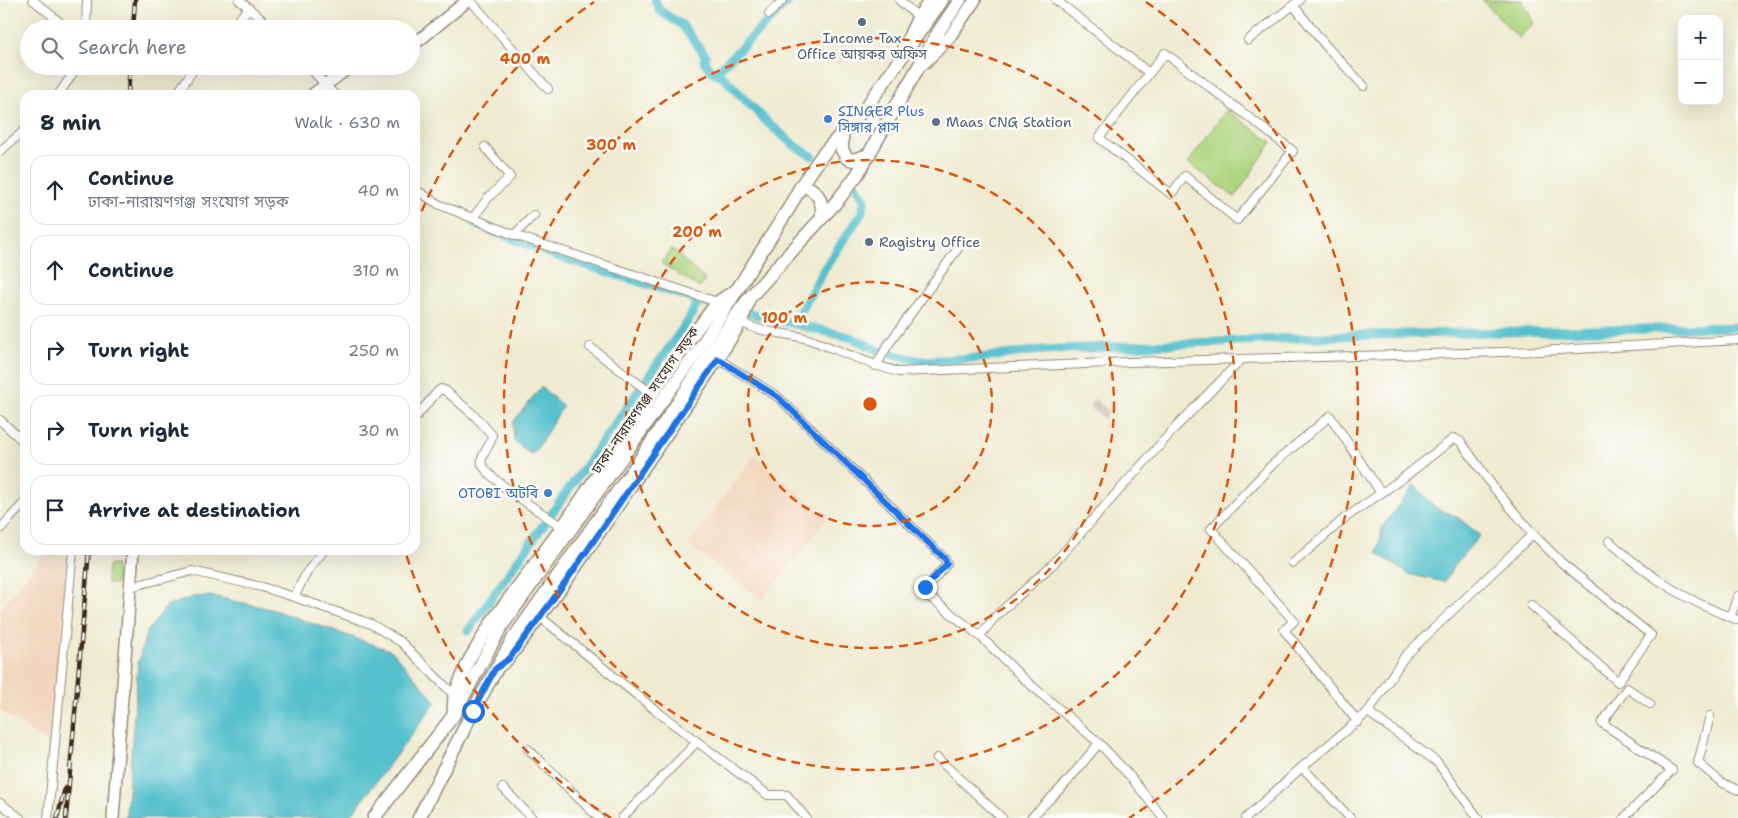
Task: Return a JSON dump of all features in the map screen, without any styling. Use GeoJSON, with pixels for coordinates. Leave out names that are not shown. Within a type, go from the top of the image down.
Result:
{"type":"FeatureCollection","features":[{"type":"Feature","properties":{"kind":"main road","name":"ঢাকা-নারায়ণগঞ্জ সংযোগ সড়ক"},"geometry":{"type":"LineString","coordinates":[[374,818],[453,716],[501,627],[662,402],[740,286],[801,186],[842,131],[867,106],[942,0]]}},
{"type":"Feature","properties":{"kind":"main road","name":"ঢাকা-নারায়ণগঞ্জ সংযোগ সড়ক"},"geometry":{"type":"LineString","coordinates":[[419,818],[495,669],[527,618],[616,494],[732,321],[751,296],[838,200],[869,156],[887,119],[960,0]]}},
{"type":"Feature","properties":{"kind":"main road"},"geometry":{"type":"LineString","coordinates":[[842,131],[842,150],[847,158],[853,160],[869,156]]}},
{"type":"Feature","properties":{"kind":"main road"},"geometry":{"type":"LineString","coordinates":[[801,186],[810,188],[819,196],[823,207],[822,216]]}},
{"type":"Feature","properties":{"kind":"street"},"geometry":{"type":"LineString","coordinates":[[33,0],[57,20]]}},
{"type":"Feature","properties":{"kind":"street"},"geometry":{"type":"LineString","coordinates":[[86,20],[87,0]]}},
{"type":"Feature","properties":{"kind":"street"},"geometry":{"type":"LineString","coordinates":[[239,0],[262,20]]}},
{"type":"Feature","properties":{"kind":"street"},"geometry":{"type":"LineString","coordinates":[[420,40],[469,0],[548,89]]}},
{"type":"Feature","properties":{"kind":"street"},"geometry":{"type":"LineString","coordinates":[[769,14],[783,0]]}},
{"type":"Feature","properties":{"kind":"street"},"geometry":{"type":"LineString","coordinates":[[899,0],[918,17]]}},
{"type":"Feature","properties":{"kind":"street"},"geometry":{"type":"LineString","coordinates":[[899,60],[918,17],[930,0]]}},
{"type":"Feature","properties":{"kind":"street"},"geometry":{"type":"LineString","coordinates":[[915,73],[949,38],[975,0]]}},
{"type":"Feature","properties":{"kind":"street"},"geometry":{"type":"LineString","coordinates":[[1056,0],[1148,73]]}},
{"type":"Feature","properties":{"kind":"street"},"geometry":{"type":"LineString","coordinates":[[1248,40],[1296,2],[1326,46],[1364,86]]}},
{"type":"Feature","properties":{"kind":"street"},"geometry":{"type":"LineString","coordinates":[[238,20],[249,8]]}},
{"type":"Feature","properties":{"kind":"street"},"geometry":{"type":"LineString","coordinates":[[1165,53],[1293,151],[1237,220],[1185,176],[1171,194],[1099,138],[1148,73],[1165,53]]}},
{"type":"Feature","properties":{"kind":"street"},"geometry":{"type":"LineString","coordinates":[[61,90],[72,75]]}},
{"type":"Feature","properties":{"kind":"street"},"geometry":{"type":"LineString","coordinates":[[179,90],[190,75]]}},
{"type":"Feature","properties":{"kind":"street"},"geometry":{"type":"LineString","coordinates":[[316,75],[330,90]]}},
{"type":"Feature","properties":{"kind":"street"},"geometry":{"type":"LineString","coordinates":[[318,90],[338,75]]}},
{"type":"Feature","properties":{"kind":"street"},"geometry":{"type":"LineString","coordinates":[[0,151],[20,134]]}},
{"type":"Feature","properties":{"kind":"street"},"geometry":{"type":"LineString","coordinates":[[473,218],[488,198],[510,177],[485,147]]}},
{"type":"Feature","properties":{"kind":"street"},"geometry":{"type":"LineString","coordinates":[[420,193],[429,199],[514,235],[717,302]]}},
{"type":"Feature","properties":{"kind":"street"},"geometry":{"type":"LineString","coordinates":[[514,235],[534,214]]}},
{"type":"Feature","properties":{"kind":"street"},"geometry":{"type":"LineString","coordinates":[[877,366],[888,345],[958,247]]}},
{"type":"Feature","properties":{"kind":"street"},"geometry":{"type":"LineString","coordinates":[[453,716],[454,696],[470,660],[492,622],[650,393],[717,302],[740,286]]}},
{"type":"Feature","properties":{"kind":"street"},"geometry":{"type":"LineString","coordinates":[[495,669],[510,658],[567,580],[718,359],[741,322],[751,296]]}},
{"type":"Feature","properties":{"kind":"street"},"geometry":{"type":"LineString","coordinates":[[741,322],[750,328],[806,339],[877,366],[899,372],[1242,358],[1540,351],[1738,340]]}},
{"type":"Feature","properties":{"kind":"street"},"geometry":{"type":"LineString","coordinates":[[590,347],[650,393]]}},
{"type":"Feature","properties":{"kind":"street"},"geometry":{"type":"LineString","coordinates":[[980,636],[994,618],[1053,564],[1175,428],[1242,358]]}},
{"type":"Feature","properties":{"kind":"street"},"geometry":{"type":"LineString","coordinates":[[718,359],[778,397],[945,559],[947,564],[945,569],[923,592],[980,636],[1024,679],[1099,744],[1129,774],[1163,818]]}},
{"type":"Feature","properties":{"kind":"street"},"geometry":{"type":"LineString","coordinates":[[420,412],[441,388],[446,391],[476,417],[492,436],[492,443],[482,458],[482,464],[512,493],[541,511],[558,525]]}},
{"type":"Feature","properties":{"kind":"street"},"geometry":{"type":"LineString","coordinates":[[1358,722],[1284,630],[1294,620],[1211,529],[1272,464],[1330,416],[1381,493]]}},
{"type":"Feature","properties":{"kind":"street"},"geometry":{"type":"LineString","coordinates":[[0,420],[20,438]]}},
{"type":"Feature","properties":{"kind":"street"},"geometry":{"type":"LineString","coordinates":[[1294,563],[1345,518],[1454,438],[1460,442],[1494,488],[1533,534],[1562,563],[1651,635],[1618,682],[1532,605]]}},
{"type":"Feature","properties":{"kind":"street"},"geometry":{"type":"LineString","coordinates":[[0,529],[20,507]]}},
{"type":"Feature","properties":{"kind":"street"},"geometry":{"type":"LineString","coordinates":[[1246,818],[1302,767],[1358,722],[1368,712],[1405,656],[1533,534]]}},
{"type":"Feature","properties":{"kind":"street"},"geometry":{"type":"LineString","coordinates":[[1608,541],[1654,580],[1685,597],[1734,618],[1738,596]]}},
{"type":"Feature","properties":{"kind":"street"},"geometry":{"type":"LineString","coordinates":[[48,818],[73,555]]}},
{"type":"Feature","properties":{"kind":"street"},"geometry":{"type":"LineString","coordinates":[[112,818],[133,555]]}},
{"type":"Feature","properties":{"kind":"street"},"geometry":{"type":"LineString","coordinates":[[294,597],[307,572],[320,555]]}},
{"type":"Feature","properties":{"kind":"street"},"geometry":{"type":"LineString","coordinates":[[130,586],[192,571],[262,587],[294,597],[371,624],[394,637],[454,696]]}},
{"type":"Feature","properties":{"kind":"street"},"geometry":{"type":"LineString","coordinates":[[539,616],[697,742],[768,795],[787,795],[806,818]]}},
{"type":"Feature","properties":{"kind":"street"},"geometry":{"type":"LineString","coordinates":[[1624,818],[1672,770],[1602,723],[1627,688],[1650,704]]}},
{"type":"Feature","properties":{"kind":"street"},"geometry":{"type":"LineString","coordinates":[[1368,712],[1437,762],[1478,818]]}},
{"type":"Feature","properties":{"kind":"street"},"geometry":{"type":"LineString","coordinates":[[1710,716],[1698,763],[1721,782],[1738,790]]}},
{"type":"Feature","properties":{"kind":"street"},"geometry":{"type":"LineString","coordinates":[[622,818],[697,742]]}},
{"type":"Feature","properties":{"kind":"street"},"geometry":{"type":"LineString","coordinates":[[1031,818],[1067,782],[1099,744]]}},
{"type":"Feature","properties":{"kind":"street"},"geometry":{"type":"LineString","coordinates":[[528,749],[599,818]]}},
{"type":"Feature","properties":{"kind":"street"},"geometry":{"type":"LineString","coordinates":[[937,758],[1002,818]]}},
{"type":"Feature","properties":{"kind":"street"},"geometry":{"type":"LineString","coordinates":[[1302,767],[1350,818]]}},
{"type":"Feature","properties":{"kind":"street"},"geometry":{"type":"LineString","coordinates":[[503,788],[532,818]]}},
{"type":"Feature","properties":{"kind":"street"},"geometry":{"type":"LineString","coordinates":[[0,803],[20,818]]}},
{"type":"Feature","properties":{"kind":"shaded area"},"geometry":{"type":"Polygon","coordinates":[[[1095,399],[1110,412],[1104,419],[1089,406],[1095,399]]]}},
{"type":"Feature","properties":{"kind":"shaded area"},"geometry":{"type":"Polygon","coordinates":[[[754,456],[829,517],[762,600],[688,545],[754,456]]]}},
{"type":"Feature","properties":{"kind":"shaded area"},"geometry":{"type":"Polygon","coordinates":[[[44,555],[68,555],[52,747],[0,710],[0,610],[44,555]]]}},
{"type":"Feature","properties":{"kind":"green space"},"geometry":{"type":"Polygon","coordinates":[[[1482,0],[1522,0],[1534,23],[1519,38],[1482,0]]]}},
{"type":"Feature","properties":{"kind":"green space"},"geometry":{"type":"Polygon","coordinates":[[[1226,110],[1272,142],[1235,197],[1188,163],[1226,110]]]}},
{"type":"Feature","properties":{"kind":"green space"},"geometry":{"type":"Polygon","coordinates":[[[672,249],[705,280],[700,288],[661,263],[672,249]]]}},
{"type":"Feature","properties":{"kind":"green space"},"geometry":{"type":"Polygon","coordinates":[[[108,565],[116,565],[116,584],[107,583],[108,565]]]}},
{"type":"Feature","properties":{"kind":"water"},"geometry":{"type":"Polygon","coordinates":[[[541,387],[563,406],[535,452],[530,454],[514,441],[513,422],[541,387]]]}},
{"type":"Feature","properties":{"kind":"water"},"geometry":{"type":"Polygon","coordinates":[[[1414,485],[1436,508],[1457,517],[1480,535],[1454,566],[1444,582],[1408,574],[1377,553],[1383,526],[1414,485]]]}},
{"type":"Feature","properties":{"kind":"water"},"geometry":{"type":"Polygon","coordinates":[[[211,596],[271,609],[392,651],[436,702],[349,818],[126,818],[138,664],[146,633],[167,606],[193,597],[211,596]]]}},
{"type":"Feature","properties":{"kind":"waterway"},"geometry":{"type":"LineString","coordinates":[[655,0],[660,11],[682,25],[705,55],[704,62],[713,72],[724,78],[768,123],[794,145],[812,156]]}},
{"type":"Feature","properties":{"kind":"waterway"},"geometry":{"type":"LineString","coordinates":[[715,73],[790,0]]}},
{"type":"Feature","properties":{"kind":"waterway"},"geometry":{"type":"LineString","coordinates":[[794,324],[824,269],[861,214],[865,200],[856,186]]}},
{"type":"Feature","properties":{"kind":"waterway"},"geometry":{"type":"LineString","coordinates":[[475,224],[557,256],[710,304]]}},
{"type":"Feature","properties":{"kind":"waterway"},"geometry":{"type":"LineString","coordinates":[[468,631],[688,321],[698,301]]}},
{"type":"Feature","properties":{"kind":"waterway"},"geometry":{"type":"LineString","coordinates":[[749,313],[853,338],[877,350],[921,361],[979,358],[1042,350],[1366,335],[1738,327]]}},
{"type":"Feature","properties":{"kind":"railway"},"geometry":{"type":"LineString","coordinates":[[134,20],[135,0]]}},
{"type":"Feature","properties":{"kind":"railway"},"geometry":{"type":"LineString","coordinates":[[128,90],[129,75]]}},
{"type":"Feature","properties":{"kind":"railway"},"geometry":{"type":"LineString","coordinates":[[66,818],[89,555]]}},
{"type":"Feature","properties":{"kind":"railway"},"geometry":{"type":"LineString","coordinates":[[57,818],[65,788]]}},
{"type":"Feature","properties":{"kind":"place","name":"Income Tax Office আয়কর অফিস"},"geometry":{"type":"Point","coordinates":[862,22]}},
{"type":"Feature","properties":{"kind":"place","name":"SINGER Plus সিঙ্গার প্লাস"},"geometry":{"type":"Point","coordinates":[828,119]}},
{"type":"Feature","properties":{"kind":"place","name":"Maas CNG Station"},"geometry":{"type":"Point","coordinates":[936,122]}},
{"type":"Feature","properties":{"kind":"place","name":"Ragistry Office"},"geometry":{"type":"Point","coordinates":[869,242]}},
{"type":"Feature","properties":{"kind":"place","name":"OTOBI অটবি"},"geometry":{"type":"Point","coordinates":[548,493]}},
{"type":"Feature","properties":{"kind":"route"},"geometry":{"type":"LineString","coordinates":[[473,711],[495,669],[510,658],[567,580],[718,359],[778,397],[945,559],[947,564],[945,569],[925,587]]}}]}
